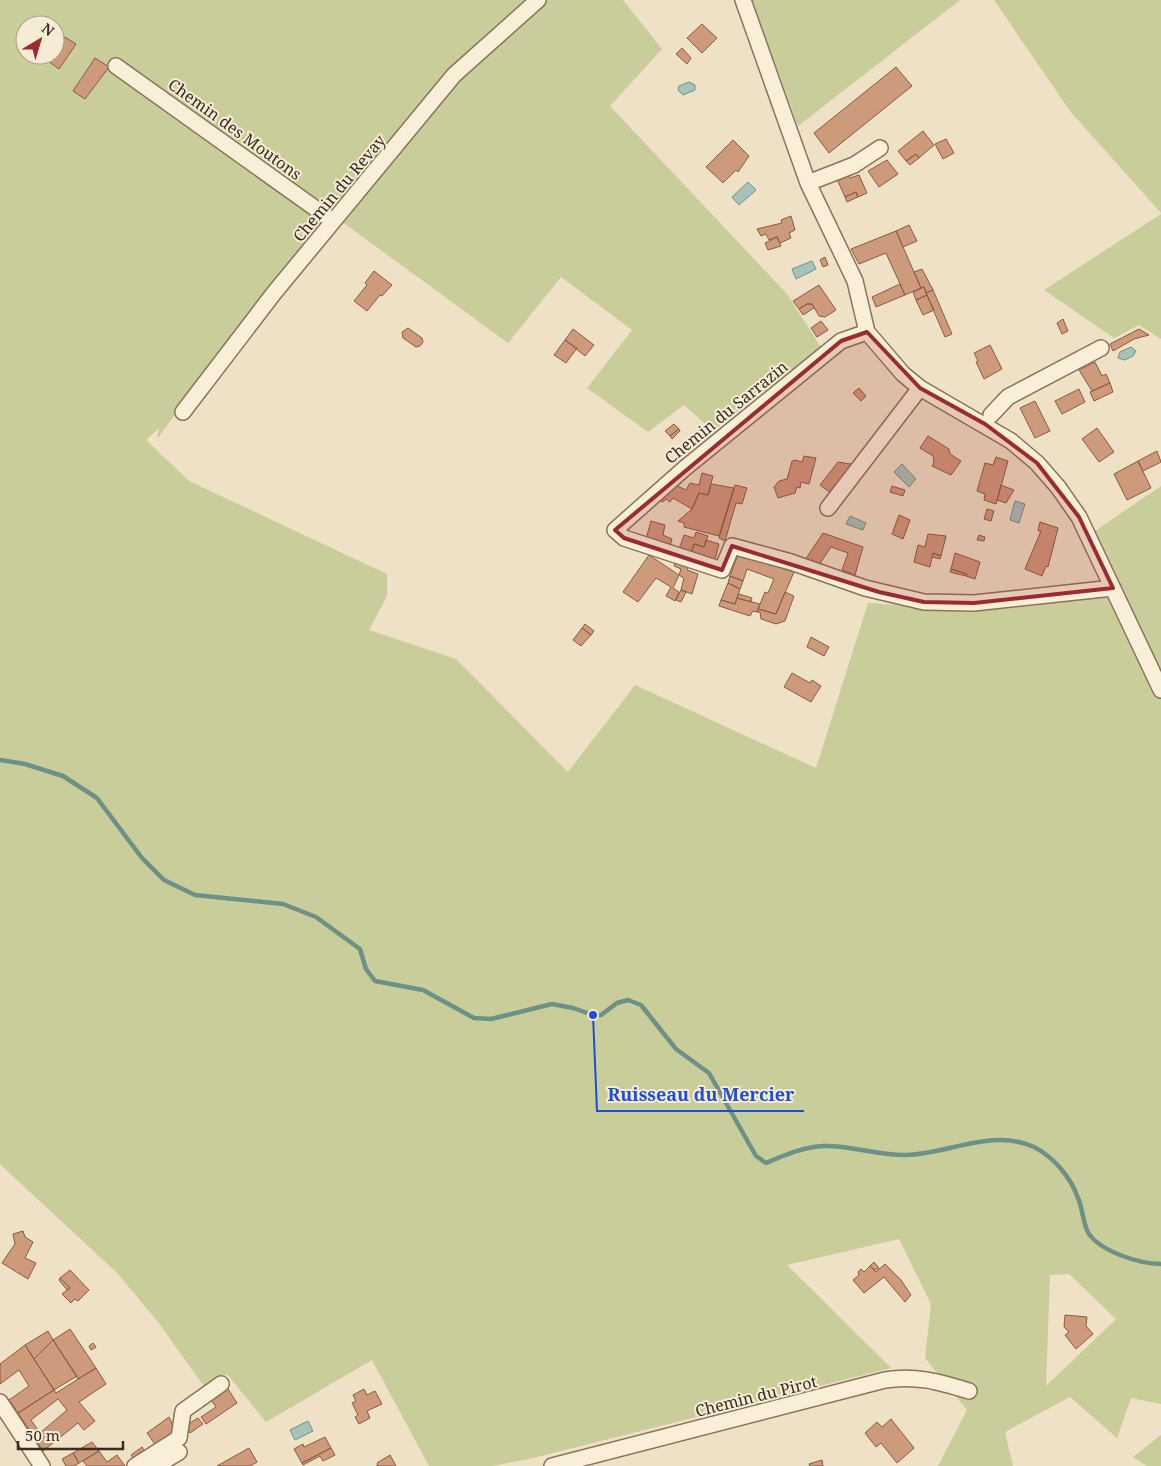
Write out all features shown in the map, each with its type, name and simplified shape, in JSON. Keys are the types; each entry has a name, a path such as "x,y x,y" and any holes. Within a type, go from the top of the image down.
{"street":[{"name":"Chemin du Revay","path":"183,412 274,293 454,75 538,0"},
{"path":"743,0 808,183 855,281 867,332 903,374 920,388 988,419 1037,463 1058,487 1079,517 1161,690"},
{"name":"Chemin des Moutons","path":"116,66 333,221"},
{"path":"808,183 854,165 880,148"},
{"name":"Chemin du Sarrazin","path":"867,332 841,341 685,468 615,530 624,538 722,570 732,546 791,562 865,588 924,602 974,603 1113,588"},
{"path":"988,419 1008,397 1101,348"},
{"path":"988,419 1059,379"},
{"path":"828,508 920,388"},
{"name":"Chemin du Pirot","path":"552,1466 885,1380 907,1376 932,1380 969,1391"},
{"path":"135,1466 179,1438 184,1411 221,1384"},
{"path":"0,1402 42,1466"},
{"path":"156,1466 179,1452"}],"highlighted area":[{"path":"867,332 920,388 985,424 1037,463 1079,517 1113,588 974,603 924,602 879,592 732,546 722,570 624,538 615,530 841,341"}],"green space":[{"path":"0,0 623,0 662,49 610,106 787,294 821,347 713,431 684,405 648,432 587,388 632,330 561,277 508,343 330,213 266,291 157,439 159,428 146,440 189,481 387,574 387,596 369,630 456,659 568,772 635,685 816,768 868,603 956,609 1126,596 1095,531 1161,486 1161,1404 1131,1398 1117,1438 1070,1397 1005,1432 1013,1466 938,1466 967,1410 925,1358 931,1304 899,1239 787,1265 891,1368 533,1458 493,1466 429,1466 372,1360 266,1422 227,1374 206,1389 158,1322 117,1273 0,1164","holes":["1069,1274 1116,1319 1046,1386 1050,1275"]},
{"path":"752,0 960,0 798,126"},
{"path":"994,0 1161,0 1161,213 1070,111"},
{"path":"1161,214 1161,339 1139,325 1114,338 1044,290"},
{"path":"1161,1435 1161,1466 1147,1466 1133,1457"}],"water":[{"path":"689,82 695,85 695,90 683,95 678,90 679,86"},
{"path":"748,182 756,190 739,205 732,197"},
{"path":"812,261 816,269 796,279 792,269"},
{"path":"1131,347 1136,351 1133,356 1125,360 1118,358 1120,352"},
{"path":"902,464 916,479 909,487 894,472"},
{"path":"1015,501 1025,504 1019,523 1010,520"},
{"path":"850,516 866,523 863,530 846,524"},
{"path":"308,1421 313,1431 295,1440 290,1430"}],"building":[{"path":"702,24 717,38 702,53 687,38"},
{"path":"65,37 76,44 65,60"},
{"path":"682,48 691,58 687,64 676,54"},
{"path":"95,58 109,67 85,99 73,91"},
{"path":"54,65 62,65 59,69"},
{"path":"896,67 912,86 829,153 814,133"},
{"path":"923,131 934,145 919,158 916,154 906,161 898,151"},
{"path":"946,139 954,153 943,159 935,144"},
{"path":"733,140 749,156 738,172 736,170 723,183 706,167"},
{"path":"916,154 919,158 910,165 906,161"},
{"path":"887,160 898,174 879,187 868,171"},
{"path":"848,174 850,178 859,175 867,193 858,197 856,192 845,197 837,179"},
{"path":"856,192 858,197 847,202 845,197"},
{"path":"791,216 795,230 789,233 791,238 780,243 777,237 769,240 766,234 761,236 757,229 782,223 781,220"},
{"path":"909,225 917,241 903,247 896,231"},
{"path":"896,231 921,288 905,295 886,253 859,264 851,249"},
{"path":"777,237 781,246 768,250 765,243"},
{"path":"825,257 828,265 823,267 820,260"},
{"path":"922,269 933,290 926,293 924,287 921,288 914,272"},
{"path":"374,271 392,285 382,296 380,295 367,311 354,301 367,285 365,283"},
{"path":"900,284 905,295 876,307 872,297"},
{"path":"819,285 836,310 825,317 819,316 812,304 807,304 799,309 793,301"},
{"path":"924,287 927,295 916,300 913,292"},
{"path":"933,290 952,334 945,337 926,293"},
{"path":"927,295 934,310 923,315 916,300"},
{"path":"807,304 812,304 814,308 803,315 799,309"},
{"path":"1063,319 1068,331 1062,334 1057,323"},
{"path":"821,321 828,330 817,337 811,328"},
{"path":"408,328 422,338 423,342 420,346 416,347 403,338 402,332"},
{"path":"573,329 594,345 585,356 565,340"},
{"path":"1139,329 1149,335 1134,339 1113,351 1110,344"},
{"path":"565,340 577,348 566,363 554,355"},
{"path":"990,345 1002,369 984,379 974,353"},
{"path":"1095,362 1102,376 1106,374 1110,383 1092,391 1079,370"},
{"path":"1110,383 1113,392 1094,401 1090,392"},
{"path":"859,388 866,396 861,401 853,393"},
{"path":"1079,389 1085,402 1062,414 1055,401"},
{"path":"1035,401 1050,431 1035,438 1020,408"},
{"path":"674,424 679,429 670,436 665,431"},
{"path":"1097,428 1114,452 1099,462 1082,439"},
{"path":"679,429 680,431 672,439 670,436"},
{"path":"928,436 949,449 950,454 961,461 951,475 932,466 934,462 933,456 920,448"},
{"path":"1157,451 1161,462 1143,471 1138,461"},
{"path":"804,456 816,458 809,484 801,482 800,488 797,487 795,493 778,498 774,487 779,481 787,479 792,461 802,462"},
{"path":"996,457 1008,461 996,504 984,500 985,494 977,491 985,463 993,465"},
{"path":"1138,461 1151,488 1127,500 1114,474"},
{"path":"838,462 857,465 832,494 820,485"},
{"path":"702,473 713,476 708,495 699,493 692,509 673,498 670,502 666,499 663,502 656,498 673,484 686,490 690,483 699,485"},
{"path":"711,484 734,488 719,536 684,527 684,523 678,521 692,509 699,493 708,495"},
{"path":"735,485 747,488 742,504 736,503 725,541 719,538"},
{"path":"1001,485 1014,490 1006,503 997,500"},
{"path":"892,486 905,490 903,496 890,492"},
{"path":"987,509 994,511 991,521 984,519"},
{"path":"899,515 910,520 903,539 892,534"},
{"path":"651,521 665,525 663,535 672,539 670,546 646,539"},
{"path":"1040,522 1058,528 1048,567 1046,566 1042,576 1025,569 1041,531 1038,531"},
{"path":"696,532 708,536 704,547 694,544 691,553 679,549 684,535 694,538"},
{"path":"823,533 863,547 855,575 842,570 848,553 831,547 819,565 805,560"},
{"path":"928,534 946,536 941,556 933,553 930,567 914,562 918,545 925,547"},
{"path":"979,535 985,537 984,541 977,540"},
{"path":"706,540 719,544 715,560 691,553 694,544 704,547"},
{"path":"739,552 784,563 783,569 794,572 776,614 758,609 765,592 768,593 774,579 747,569 743,581 730,576"},
{"path":"933,553 941,556 940,559 932,557"},
{"path":"955,553 980,562 975,579 966,576 967,574 951,569"},
{"path":"649,555 679,575 673,588 679,592 675,601 666,596 671,587 656,578 638,602 623,592"},
{"path":"676,558 690,563 687,570 698,574 692,594 681,590 684,578 679,575 681,569 674,566"},
{"path":"951,569 967,574 966,576 950,572"},
{"path":"730,576 743,581 740,589 728,583"},
{"path":"728,583 740,589 735,604 721,600"},
{"path":"681,590 686,592 681,602 676,600"},
{"path":"785,592 794,596 785,621 776,624 761,619 760,612 757,612 759,609 776,614"},
{"path":"739,594 752,598 751,602 737,598"},
{"path":"737,598 760,604 757,612 753,611 750,616 719,606 721,600 735,604"},
{"path":"585,624 594,631 591,635 582,628"},
{"path":"582,628 591,635 581,646 573,640"},
{"path":"811,637 829,647 824,656 807,647"},
{"path":"792,673 810,683 812,680 821,686 811,702 784,687"},
{"path":"23,1231 25,1237 33,1242 25,1258 36,1263 28,1279 2,1263 15,1244 13,1234"},
{"path":"874,1262 879,1268 875,1270 870,1266"},
{"path":"885,1264 901,1280 911,1295 905,1302 884,1277 864,1293 853,1280 859,1275 858,1272 861,1269 864,1272 870,1266 876,1272"},
{"path":"70,1270 89,1290 78,1301 75,1299 71,1303 62,1294 70,1288 60,1278"},
{"path":"60,1278 70,1288 67,1290 59,1280"},
{"path":"1065,1315 1087,1317 1086,1326 1093,1334 1076,1349 1065,1335 1069,1332 1064,1327"},
{"path":"70,1329 96,1368 78,1379 53,1340"},
{"path":"48,1331 53,1340 34,1359 25,1345"},
{"path":"53,1340 77,1376 54,1390 34,1359"},
{"path":"93,1343 96,1347 91,1350 89,1346"},
{"path":"25,1345 54,1390 18,1413 9,1400 29,1386 19,1370 0,1384 0,1364"},
{"path":"96,1368 106,1384 79,1402 95,1421 84,1430 78,1423 43,1451 18,1413 54,1390 56,1393","holes":["58,1399 67,1410 40,1433 31,1420"]},
{"path":"226,1386 237,1403 206,1424 201,1417 216,1407 209,1397"},
{"path":"364,1389 367,1395 375,1391 382,1404 367,1411 370,1418 359,1424 355,1417 358,1415 352,1403 356,1401 353,1395"},
{"path":"169,1417 175,1430 174,1436 157,1447 147,1433"},
{"path":"198,1418 203,1424 190,1433 185,1426"},
{"path":"891,1419 914,1448 897,1463 881,1443 876,1447 865,1433 877,1422 882,1427"},
{"path":"325,1437 331,1448 302,1463 294,1449 303,1444 304,1447"},
{"path":"92,1442 99,1451 79,1463 73,1453"},
{"path":"142,1447 146,1453 136,1461 131,1455"},
{"path":"249,1448 257,1462 250,1466 217,1466"},
{"path":"331,1448 335,1455 323,1461 320,1456 303,1465 302,1463"},
{"path":"99,1451 107,1462 117,1455 125,1466 87,1466 83,1461"},
{"path":"73,1453 79,1463 74,1466 66,1466 62,1459"},
{"path":"390,1455 396,1466 376,1466 378,1465 377,1463"},
{"path":"822,1460 823,1466 810,1466 809,1464"}],"waterway":[{"path":"0,760 25,764 63,776 97,798 142,858 164,880 195,895 283,904 316,917 360,949 366,969 375,981 423,990 474,1018 491,1019 552,1004 573,1008 593,1015 601,1015 617,1003 628,1000 641,1005 676,1049 709,1073 756,1156 766,1163 787,1154 824,1146 907,1155 922,1154 987,1141 1019,1142 1041,1151 1061,1169 1075,1190 1087,1230 1095,1240 1122,1256 1143,1262 1161,1264"}],"place":[{"name":"Ruisseau du Mercier","path":"593,1015"}]}
